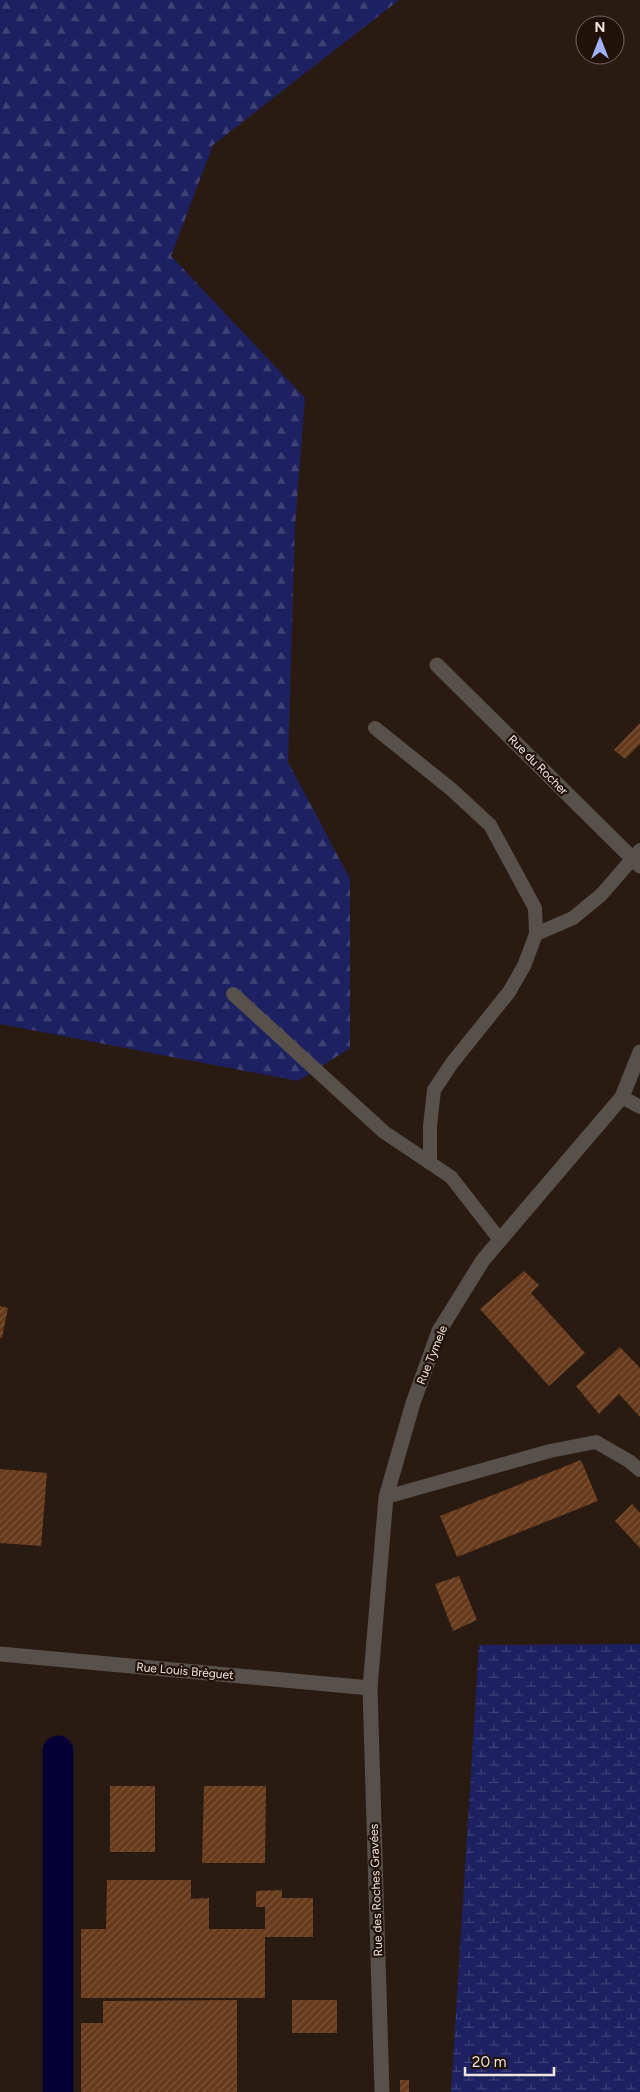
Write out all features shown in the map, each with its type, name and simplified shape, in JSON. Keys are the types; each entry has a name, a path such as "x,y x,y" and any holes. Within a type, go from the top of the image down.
{"street":[{"name":"Rue du Rocher","path":"437,665 638,858"},
{"name":"Rue Tymele","path":"370,1688 386,1498 413,1403 439,1331 483,1260 622,1097 640,1052"},
{"name":"Rue Louis Brèguet","path":"0,1654 370,1688"},
{"name":"Rue des Roches Gravées","path":"370,1688 382,2092"}],"lane":[{"path":"374,728 451,789 490,824 535,908 536,934 524,966 509,992 452,1062 434,1090 430,1126 430,1163"},
{"path":"536,934 572,918 601,895 638,858"},
{"path":"234,994 384,1132 451,1177 500,1240"},
{"path":"622,1097 640,1107"},
{"path":"386,1498 550,1451 596,1442 629,1461 640,1470"}],"green space":[{"path":"0,0 399,0 213,145 171,256 305,398 295,525 288,762 350,879 350,1048 298,1081 0,1024"},
{"path":"640,1644 640,2092 451,2092 479,1645"}],"building":[{"path":"640,723 640,744 625,759 614,750"},
{"path":"524,1271 539,1285 531,1293 585,1353 549,1386 480,1309"},
{"path":"0,1306 8,1308 2,1338 0,1338"},
{"path":"620,1347 640,1368 640,1417 619,1394 599,1414 576,1386"},
{"path":"581,1460 598,1501 457,1557 440,1516"},
{"path":"0,1469 47,1473 41,1546 0,1543"},
{"path":"632,1504 640,1513 640,1548 615,1521"},
{"path":"459,1576 477,1620 453,1631 435,1584"},
{"path":"110,1786 155,1786 155,1852 110,1852"},
{"path":"204,1786 266,1786 265,1863 202,1863"},
{"path":"107,1880 191,1880 191,1899 209,1898 209,1929 265,1929 265,1907 256,1907 256,1891 282,1890 282,1898 313,1898 313,1937 265,1937 265,1998 81,1998 81,1929 106,1929"},
{"path":"237,2000 237,2092 81,2092 81,2023 103,2023 103,2001"},
{"path":"292,2000 337,2000 337,2033 292,2033"},
{"path":"400,2080 409,2080 409,2092 400,2092"}],"waterway":[{"path":"58,1751 58,2092"}]}
